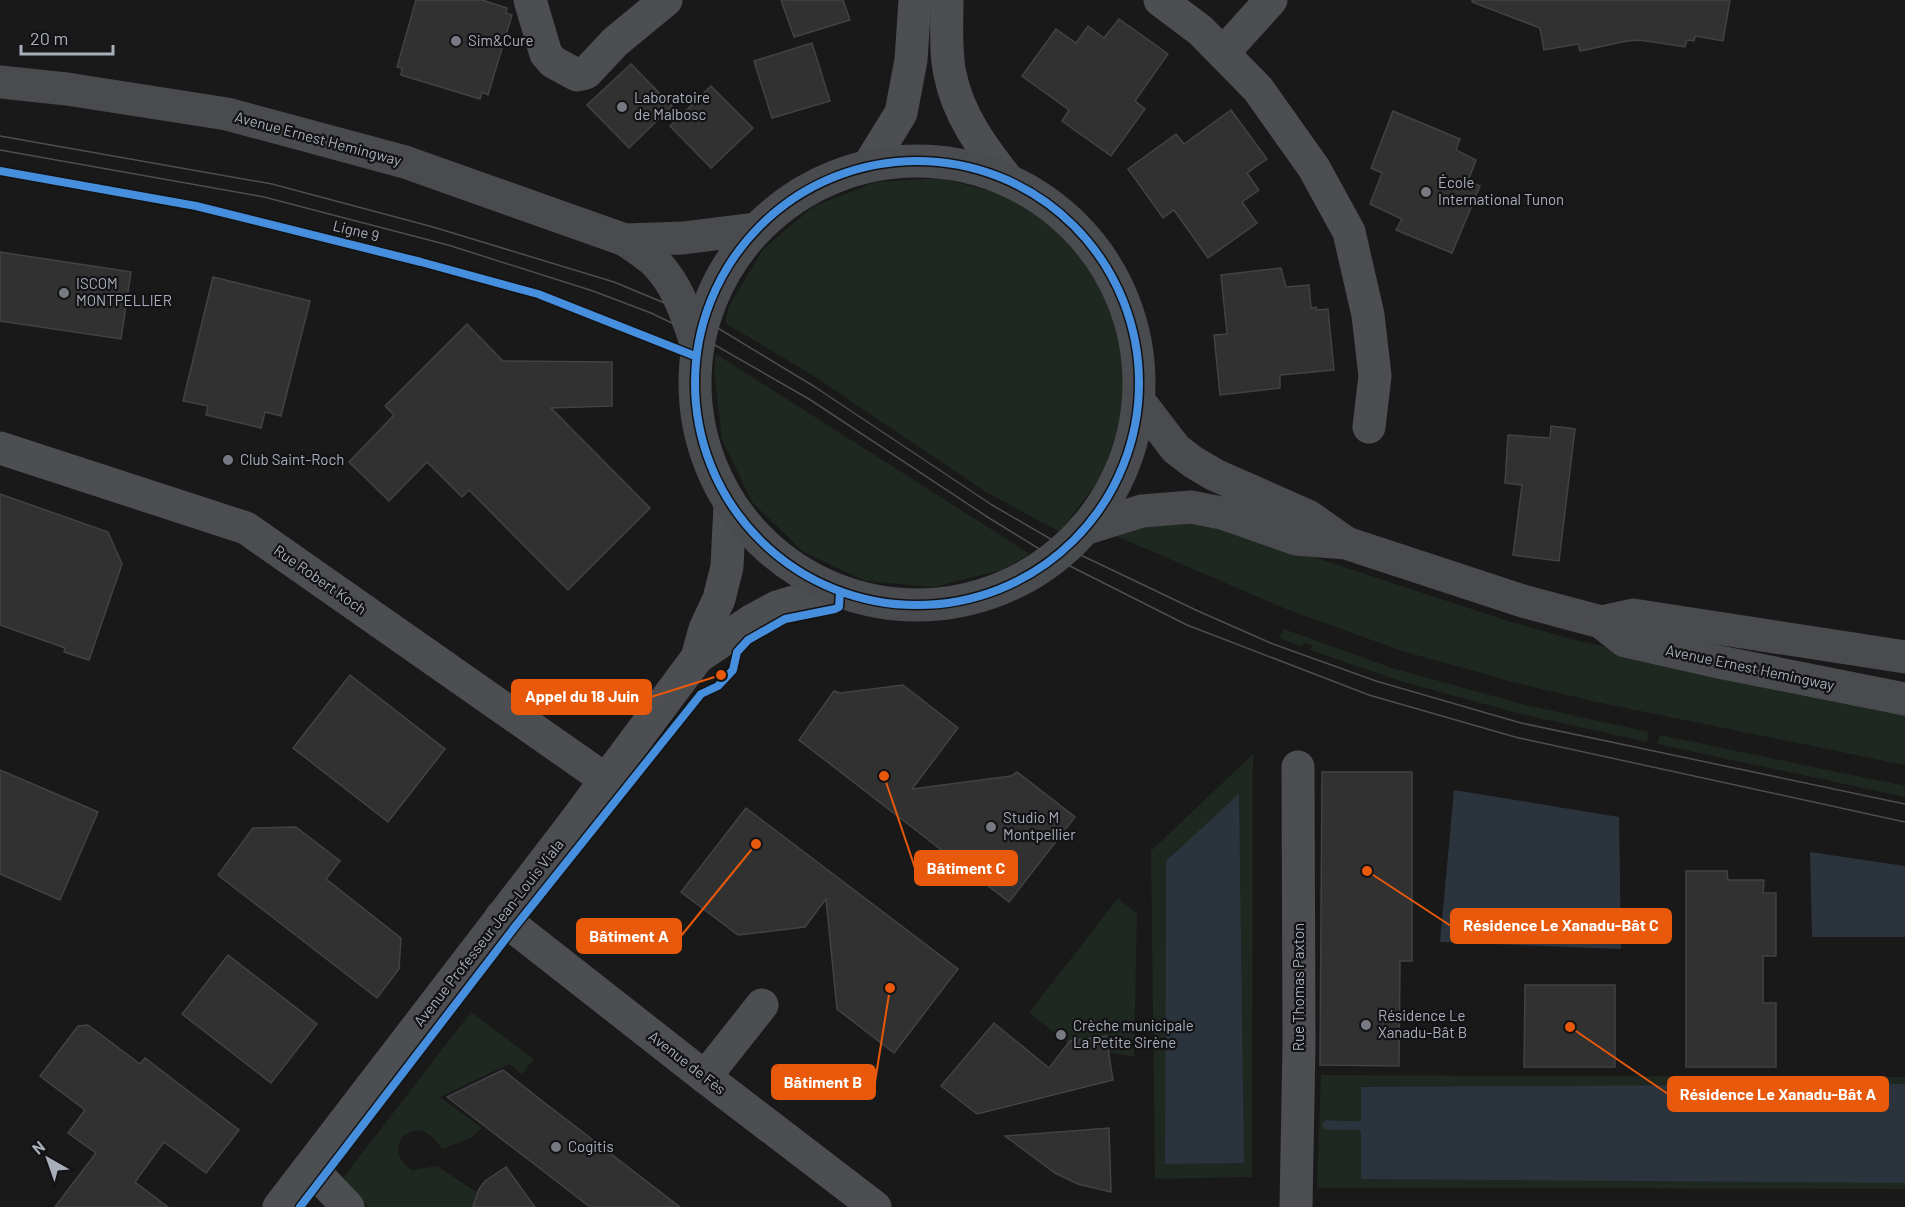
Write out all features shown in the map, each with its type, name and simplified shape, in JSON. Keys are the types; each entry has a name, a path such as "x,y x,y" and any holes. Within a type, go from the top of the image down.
{"main road":[{"name":"Avenue Ernest Hemingway","path":"0,82 67,89 227,114 405,162 625,240 654,260 677,290 697,346"},
{"path":"916,160 962,165 1007,179 1041,198 1072,223 1098,252 1113,278 1132,323 1139,362 1139,401 1130,448 1112,490 1084,529 1054,558 1022,579 979,596 952,603 914,605 876,602 840,592 797,571 760,542 730,505 714,478 696,418 694,387 697,346 703,318 716,286 733,256 755,229 789,201 827,179 869,165 916,160"},
{"name":"Avenue Ernest Hemingway","path":"625,240 683,238 755,229"},
{"name":"Avenue Ernest Hemingway","path":"1139,401 1176,448 1193,462 1215,475 1308,516 1346,543"},
{"name":"Avenue Ernest Hemingway","path":"1084,529 1142,511 1191,507 1222,513 1296,539 1346,543 1526,602 1600,622 1625,641 1905,699"},
{"name":"Avenue Ernest Hemingway","path":"1600,622 1633,615 1905,657"}],"street":[{"path":"530,0 546,54 553,62 577,75 586,73 615,42 666,0"},
{"path":"869,165 901,113 911,60 915,0"},
{"path":"947,0 950,73 963,113 980,143 1007,179"},
{"path":"1160,0 1200,30 1264,98 1314,168 1349,232 1368,315 1374,366 1375,376 1369,427"},
{"path":"1223,53 1271,0"},
{"name":"Rue Robert Koch","path":"0,448 246,528 606,780"},
{"name":"Avenue Professeur Jean-Louis Viala","path":"697,658 705,628 719,598 727,567 730,505"},
{"name":"Avenue Professeur Jean-Louis Viala","path":"279,1207 697,658 751,621 777,607 840,592"},
{"name":"Rue Thomas Paxton","path":"1296,1207 1299,1044 1298,767"},
{"name":"Avenue de Fès","path":"501,916 875,1207"},
{"path":"705,1077 762,1005"},
{"path":"310,1167 348,1207"}],"shaded area":[{"path":"941,178 1005,195 1060,232 1101,284 1122,347 1123,413 1102,476 1060,532 986,492 812,375 725,323 729,306 763,249 814,206 876,182"},
{"path":"716,354 1030,554 1002,570 934,587 865,581 802,551 752,502 722,440 714,371"},
{"path":"1173,519 1192,519 1505,620 1579,641 1905,710 1905,765 1596,702 1402,651 1286,609 1116,536"},
{"path":"1284,629 1392,668 1522,704 1649,732 1647,742 1521,714 1403,682 1310,650 1312,645 1304,643 1302,647 1279,638"},
{"path":"1660,735 1905,786 1905,797 1657,744"},
{"path":"1253,754 1252,1177 1155,1179 1151,851"},
{"path":"1454,790 1619,817 1621,949 1440,942"},
{"path":"1239,794 1244,1163 1165,1164 1166,861"},
{"path":"1810,852 1905,866 1905,937 1812,937"},
{"path":"1118,898 1137,914 1134,1057 1108,1052 1106,1036 1071,1041 1069,1044 1029,1013"},
{"path":"471,1012 534,1059 522,1074 509,1064 440,1097 482,1128 471,1138 442,1149 430,1135 417,1131 404,1136 398,1148 404,1163 412,1170 437,1166 478,1193 474,1202 480,1207 368,1207 343,1178"},
{"path":"1321,1075 1905,1077 1905,1189 1317,1188"},
{"path":"1905,1084 1905,1183 1361,1179 1361,1087"}],"building":[{"path":"416,0 482,0 507,8 506,13 512,15 488,95 482,92 480,99 401,75 402,68 397,67"},
{"path":"781,0 843,0 850,20 794,37"},
{"path":"1472,0 1730,0 1723,41 1695,36 1694,41 1687,40 1685,47 1640,40 1580,51 1578,44 1544,50 1540,28 1472,2"},
{"path":"1119,19 1168,54 1135,101 1145,109 1111,156 1062,121 1069,110 1022,76 1056,29 1076,43 1088,26 1104,38"},
{"path":"812,43 830,101 772,118 754,61"},
{"name":"Laboratoire de Malbosc","path":"631,64 672,106 629,148 587,105"},
{"path":"711,86 753,128 711,168 670,126"},
{"path":"1231,110 1267,159 1247,173 1259,190 1242,202 1257,223 1208,258 1174,210 1163,218 1128,169 1176,134 1184,144"},
{"path":"1393,111 1460,139 1456,150 1476,160 1468,181 1480,186 1452,253 1396,230 1402,219 1370,204 1382,173 1371,168"},
{"name":"ISCOM MONTPELLIER","path":"0,252 131,272 121,339 0,321"},
{"path":"1281,268 1286,287 1309,285 1311,308 1328,309 1334,370 1280,375 1280,388 1220,395 1214,335 1227,334 1221,275"},
{"path":"213,277 310,301 281,416 265,412 261,428 206,415 208,406 183,401"},
{"path":"467,324 503,361 612,362 612,406 551,408 650,508 568,590 469,490 462,497 427,462 389,501 349,462 394,415 385,406"},
{"path":"1551,426 1575,429 1559,561 1513,555 1522,485 1505,483 1508,435 1550,438"},
{"path":"0,494 108,532 122,564 89,660 64,652 65,648 0,625"},
{"path":"350,675 445,749 388,822 293,748"},
{"path":"903,685 958,728 912,789 1011,776 1017,772 1075,817 1009,902 799,740 834,691 840,693"},
{"path":"0,770 98,812 60,900 0,874"},
{"path":"1322,772 1412,772 1412,961 1400,961 1399,1066 1320,1065"},
{"path":"746,808 958,969 894,1053 837,1009 826,899 805,927 738,935 681,892"},
{"path":"296,827 340,861 326,879 401,938 399,969 377,998 218,875 253,828"},
{"path":"1686,871 1727,871 1728,880 1764,880 1763,893 1776,893 1776,956 1763,956 1763,1003 1776,1003 1776,1067 1686,1067"},
{"path":"228,955 317,1024 271,1083 182,1014"},
{"path":"1525,985 1615,985 1615,1067 1524,1067"},
{"path":"994,1023 1049,1068 1070,1041 1106,1036 1113,1080 977,1114 941,1086"},
{"path":"88,1025 140,1064 145,1058 239,1130 206,1173 164,1142 135,1182 168,1207 55,1207 96,1153 68,1133 85,1110 40,1076 78,1026"},
{"name":"Cogitis","path":"503,1070 680,1207 590,1207 447,1097"},
{"path":"1109,1128 1111,1192 1078,1184 1055,1173 1005,1136"},
{"path":"506,1167 535,1207 473,1207 479,1189 485,1181"}],"waterway":[{"path":"1327,1125 1373,1126"}],"tram line":[{"path":"0,136 272,184 433,227 614,282 703,319 815,387 992,505 1066,548 1273,644 1376,681 1521,723 1905,804"},
{"path":"0,150 264,197 448,245 593,291 651,313 699,336 809,399 989,518 1054,558 1187,625 1369,695 1515,737 1905,822"}],"cycle path":[{"path":"917,161 960,165 1002,178 1041,198 1074,226 1102,259 1122,298 1135,340 1139,383 1135,426 1122,468 1102,507 1074,540 1041,568 1002,588 960,601 917,605 874,601 832,588 793,568 760,540 732,507 712,468 699,426 695,383 699,340 712,298 732,259 760,226 793,198 832,178 874,165 917,161"},
{"name":"Ligne 9","path":"0,171 196,206 421,262 538,294 695,356"},
{"path":"300,1207 514,928 701,694 718,686 733,670 737,652 748,640 785,619 839,607 840,592"}],"place":[{"name":"Sim&Cure","path":"456,41"},
{"name":"Laboratoire de Malbosc","path":"622,107"},
{"name":"École International Tunon","path":"1426,192"},
{"name":"ISCOM MONTPELLIER","path":"64,293"},
{"name":"Club Saint-Roch","path":"228,460"},
{"name":"Appel du 18 Juin","path":"721,675"},
{"name":"Bâtiment C","path":"884,776"},
{"name":"Studio M Montpellier","path":"991,827"},
{"name":"Bâtiment A","path":"756,844"},
{"name":"Résidence Le Xanadu-Bât C","path":"1367,871"},
{"name":"Bâtiment B","path":"890,988"},
{"name":"Résidence Le Xanadu-Bât B","path":"1366,1025"},
{"name":"Résidence Le Xanadu-Bât A","path":"1570,1027"},
{"name":"Crèche municipale La Petite Sirène","path":"1061,1035"},
{"name":"Cogitis","path":"556,1147"}]}
